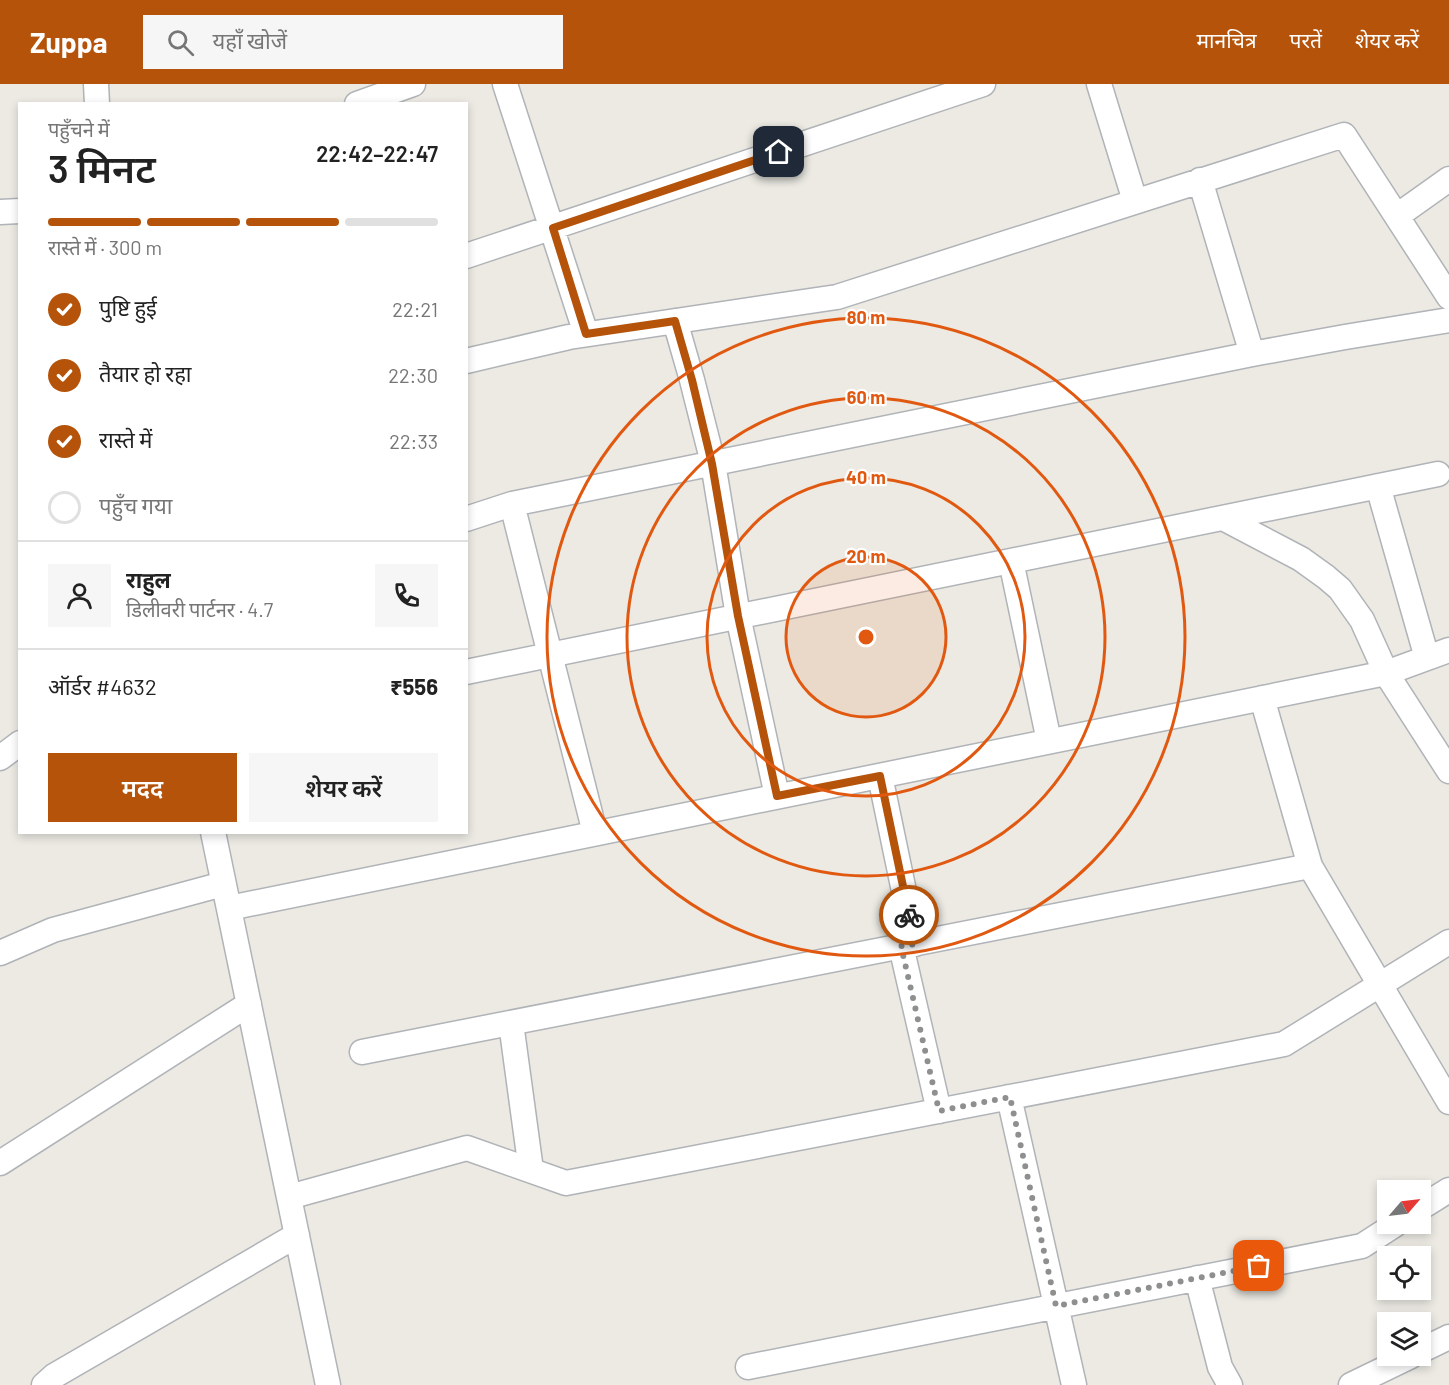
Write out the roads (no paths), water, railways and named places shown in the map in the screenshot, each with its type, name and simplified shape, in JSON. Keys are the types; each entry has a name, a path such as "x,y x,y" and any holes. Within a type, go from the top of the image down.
{"street":[{"path":"96,84 97,102"},
{"path":"363,102 413,84"},
{"path":"506,84 586,334"},
{"path":"468,255 983,84"},
{"path":"1099,84 1135,201"},
{"path":"468,361 586,334 837,297 1344,135 1449,297"},
{"path":"1397,216 1449,179"},
{"path":"1200,180 1252,354"},
{"path":"0,212 18,211"},
{"path":"468,518 512,504 1252,354 1449,320"},
{"path":"675,321 712,464 738,616 777,796"},
{"path":"468,672 1438,474"},
{"path":"229,908 1386,673 1438,654 1378,486"},
{"path":"512,504 595,833"},
{"path":"1223,518 1301,559 1340,589 1362,620 1386,673 1449,771"},
{"path":"1011,561 1048,741"},
{"path":"1262,698 1310,866 1449,1102"},
{"path":"0,758 18,744"},
{"path":"880,776 939,1111"},
{"path":"213,834 328,1385"},
{"path":"362,1052 1310,866"},
{"path":"0,953 53,930 223,884"},
{"path":"289,1197 467,1148 566,1183 1284,1044 1449,942"},
{"path":"0,1163 249,1004"},
{"path":"511,1023 531,1170"},
{"path":"1010,1097 1074,1385"},
{"path":"1431,1201 1449,1190"},
{"path":"44,1385 54,1376 297,1234"},
{"path":"748,1367 1362,1246 1381,1234"},
{"path":"1197,1278 1220,1368 1230,1385"},
{"path":"1431,1346 1449,1337"},
{"path":"1351,1385 1390,1366"}]}
